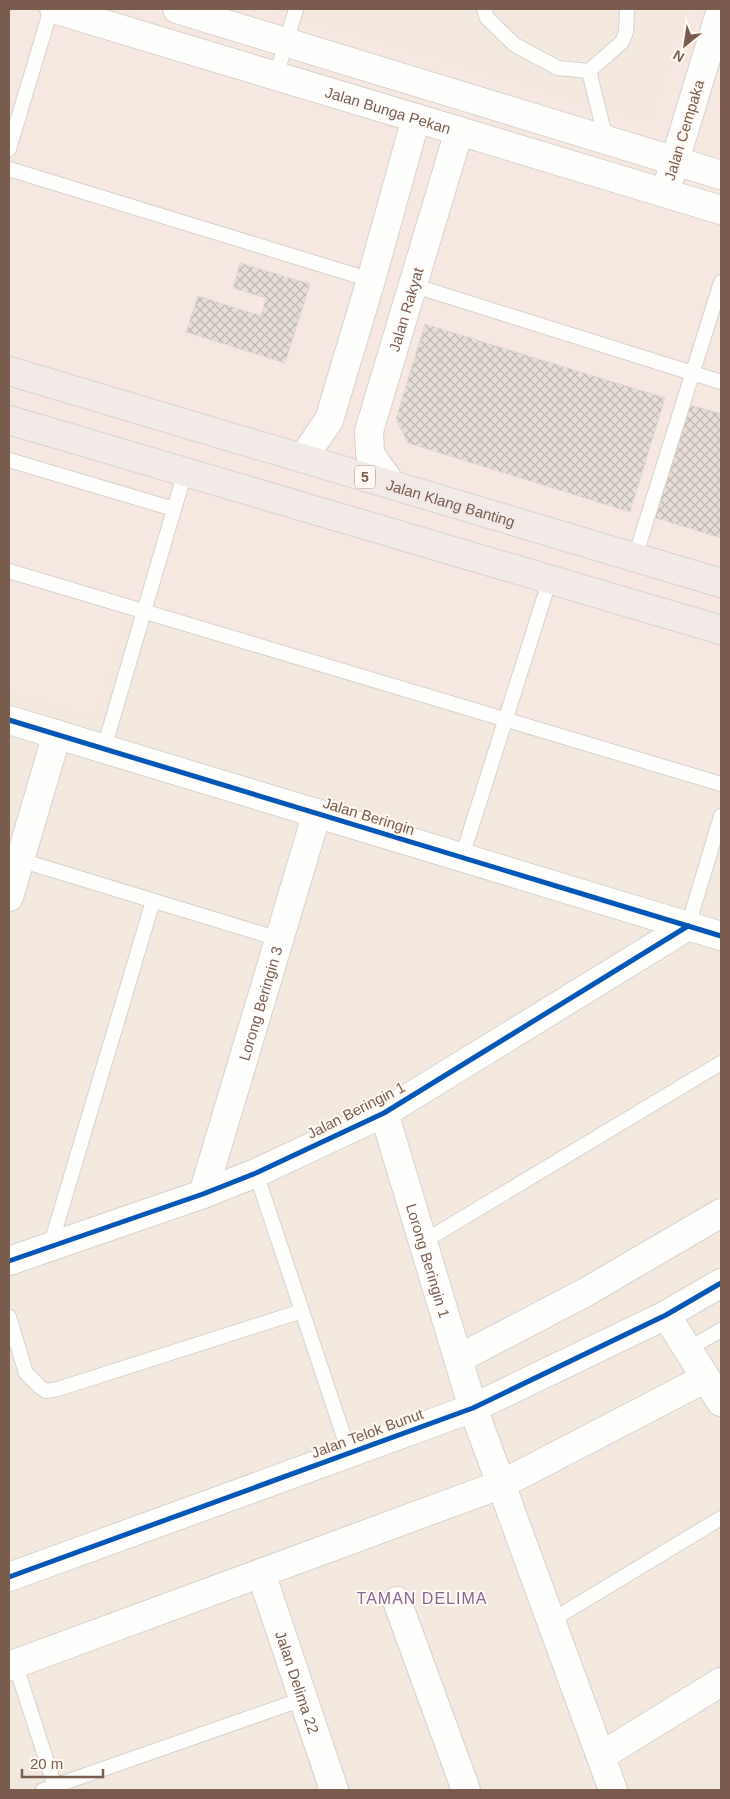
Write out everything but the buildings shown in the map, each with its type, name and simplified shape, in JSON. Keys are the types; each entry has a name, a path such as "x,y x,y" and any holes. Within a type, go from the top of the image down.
{"highway":[{"name":"Jalan Klang Banting","path":"9,371 721,583"},
{"path":"9,420 721,630"}],"street":[{"name":"Jalan Bunga Pekan","path":"54,9 721,210"},
{"path":"177,9 721,175"},
{"name":"Jalan Cempaka","path":"665,193 721,9"},
{"path":"303,458 329,420 371,280 416,118"},
{"name":"Jalan Rakyat","path":"392,485 370,454 369,431 459,131"},
{"name":"Jalan Beringin","path":"9,720 721,936"},
{"path":"9,897 57,734"},
{"name":"Lorong Beringin 3","path":"203,1194 318,813"},
{"name":"Jalan Beringin 1","path":"9,1261 203,1194 256,1173 384,1113 688,926"},
{"name":"Lorong Beringin 1","path":"384,1113 473,1408 613,1790"},
{"path":"458,1360 586,1292 721,1213"},
{"name":"Jalan Telok Bunut","path":"9,1577 473,1408 666,1315 721,1283"},
{"path":"666,1315 721,1402"},
{"path":"12,1664 502,1484 706,1378"},
{"name":"Jalan Delima 22","path":"261,1573 334,1790"},
{"path":"397,1601 466,1790"},
{"path":"601,1756 721,1682"}],"lane":[{"path":"9,148 51,9"},
{"path":"276,76 296,9"},
{"path":"484,9 487,18 515,45 558,68 589,71 622,42 626,32 627,9"},
{"path":"589,71 606,140"},
{"path":"9,169 371,280"},
{"path":"635,557 721,282"},
{"path":"412,285 721,382"},
{"path":"9,460 174,509"},
{"path":"104,748 184,472"},
{"path":"9,571 721,784"},
{"path":"462,857 550,579"},
{"path":"688,926 721,816"},
{"path":"20,860 279,939"},
{"path":"50,1247 153,901"},
{"path":"422,1242 721,1064"},
{"path":"256,1173 349,1452"},
{"path":"9,1317 26,1373 46,1391 58,1389 302,1311"},
{"path":"688,1349 721,1330"},
{"path":"552,1620 721,1518"},
{"path":"12,1664 51,1789 303,1699"}],"shaded area":[{"path":"9,9 721,9 721,1790 9,1790"},
{"path":"9,9 270,9 650,122 685,9 721,9 721,787 127,607 96,716 9,691"}],"cycle path":[{"path":"9,720 721,936"},
{"path":"9,1261 203,1194 256,1173 384,1113 688,926"},
{"path":"9,1577 473,1408 666,1315 721,1283"}],"district":[{"name":"TAMAN DELIMA","path":"422,1598"}]}
